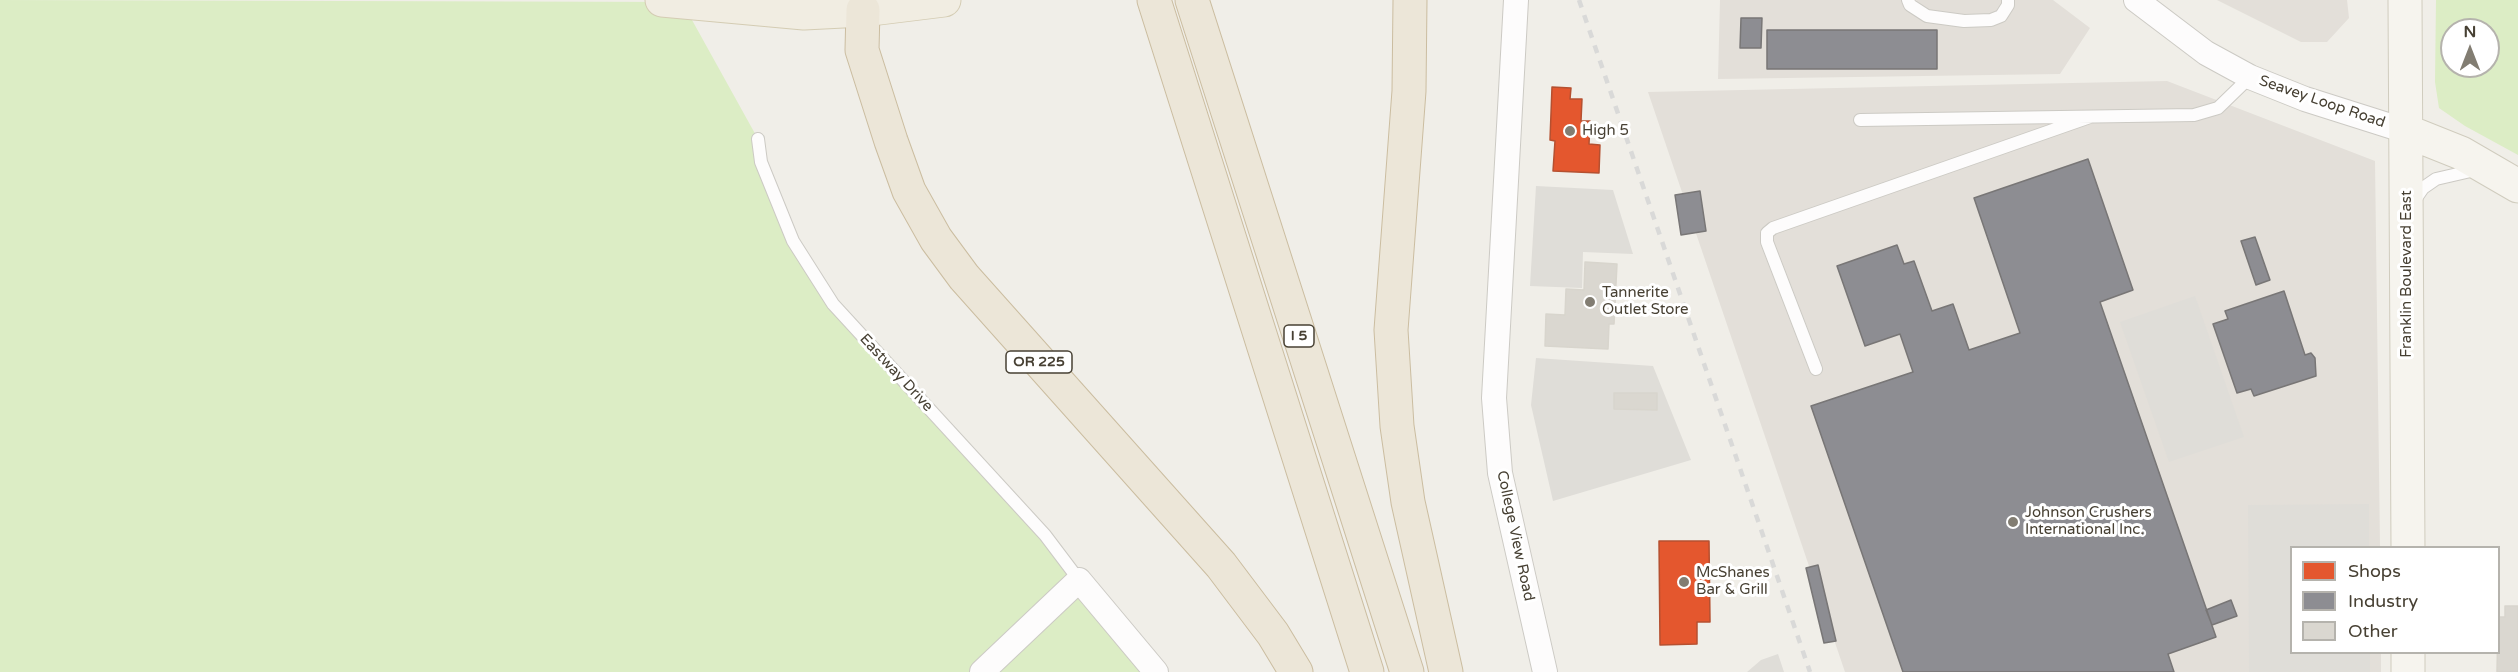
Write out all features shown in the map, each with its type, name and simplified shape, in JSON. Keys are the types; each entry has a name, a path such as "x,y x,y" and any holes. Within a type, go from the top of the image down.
{"highway":[{"name":"I 5","path":"1154,0 1367,672"},
{"name":"I 5","path":"1192,0 1407,672"},
{"path":"1410,0 1408,91 1391,330 1397,426 1408,502 1446,672"},
{"name":"OR 225","path":"863,5 862,50 909,191 936,239 964,277 1221,565 1274,634 1296,672"}],"main road":[{"path":"662,0 804,14 863,5 944,0"},
{"name":"Franklin Boulevard East","path":"2405,0 2408,546"},
{"name":"Seavey Loop Road","path":"2406,130 2461,153 2518,186"},
{"path":"2408,654 2408,672"}],"street":[{"name":"College View Road","path":"1516,0 1494,398 1500,473 1545,672"},
{"name":"Seavey Loop Road","path":"2136,0 2206,52 2250,78 2305,99 2406,130"},
{"path":"982,672 1078,580"},
{"name":"Eastway Drive","path":"1078,580 1156,672"}],"lane":[{"path":"1908,0 1910,5 1927,16 1964,21 1991,20 2001,16 2008,5 2008,0"},
{"path":"1860,120 2194,115 2218,108 2250,78"},
{"path":"1816,369 1767,242 1767,233 1773,228 2090,117"},
{"name":"Eastway Drive","path":"758,140 761,162 793,242 833,304 1045,536 1078,580"},
{"path":"2406,216 2423,188 2436,179 2489,168"}],"shaded area":[{"path":"1720,0 2053,0 2090,28 2060,74 1718,79"},
{"path":"2217,0 2347,0 2349,18 2327,42 2301,42"},
{"path":"2167,81 2375,161 2380,546 2290,546 2290,654 2381,654 2381,672 1845,672 1648,92"},
{"path":"1536,186 1613,190 1633,254 1583,252 1582,288 1530,286"},
{"path":"2195,296 2244,437 2169,462 2120,322"},
{"path":"1536,358 1653,366 1691,460 1553,501 1531,405"},
{"path":"2369,504 2369,546 2290,546 2290,654 2370,654 2370,672 2249,672 2248,505"},
{"path":"1778,654 1784,672 1747,672 1761,660"}],"green space":[{"path":"0,0 682,2 758,139 793,241 833,304 1045,535 1150,672 0,672"},
{"path":"2436,0 2518,0 2518,155 2465,126 2439,108 2435,82"}],"building: Shops":[{"name":"High 5","path":"1552,87 1571,88 1570,99 1582,99 1581,121 1590,121 1589,144 1600,145 1599,173 1553,171 1555,141 1550,140"},
{"name":"McShanes Bar & Grill","path":"1659,541 1709,541 1710,622 1697,622 1697,644 1660,645"}],"building: Industry":[{"path":"1741,18 1762,18 1761,48 1740,48"},
{"path":"1767,30 1937,30 1937,69 1767,69"},
{"name":"Johnson Crushers International Inc.","path":"2088,159 2133,290 2100,302 2216,637 2168,654 2174,672 1903,672 1811,406 1913,372 1900,334 1865,346 1837,266 1897,245 1904,264 1914,261 1932,311 1953,304 1969,350 2020,333 1974,198"},
{"path":"1700,191 1706,231 1681,235 1675,195"},
{"path":"2255,237 2270,280 2256,285 2241,241"},
{"path":"2284,291 2305,355 2311,353 2315,358 2316,376 2254,396 2251,389 2237,393 2213,324 2228,319 2225,311"},
{"path":"1818,565 1836,641 1824,643 1806,568"},
{"path":"2231,600 2237,616 2212,625 2206,610"}],"building: Other":[{"name":"Tannerite Outlet Store","path":"1585,262 1617,264 1614,324 1609,324 1608,349 1545,346 1546,314 1565,315 1566,289 1584,290"},
{"path":"1614,393 1657,393 1657,410 1614,409"},
{"path":"2505,606 2518,606 2518,672 2497,672 2497,654 2500,654 2500,617 2505,617"}],"railway":[{"path":"1579,0 1810,672"}],"place":[{"name":"High 5","path":"1570,131"},
{"name":"Tannerite Outlet Store","path":"1590,302"},
{"name":"Johnson Crushers International Inc.","path":"2013,522"},
{"name":"McShanes Bar & Grill","path":"1684,582"}]}
